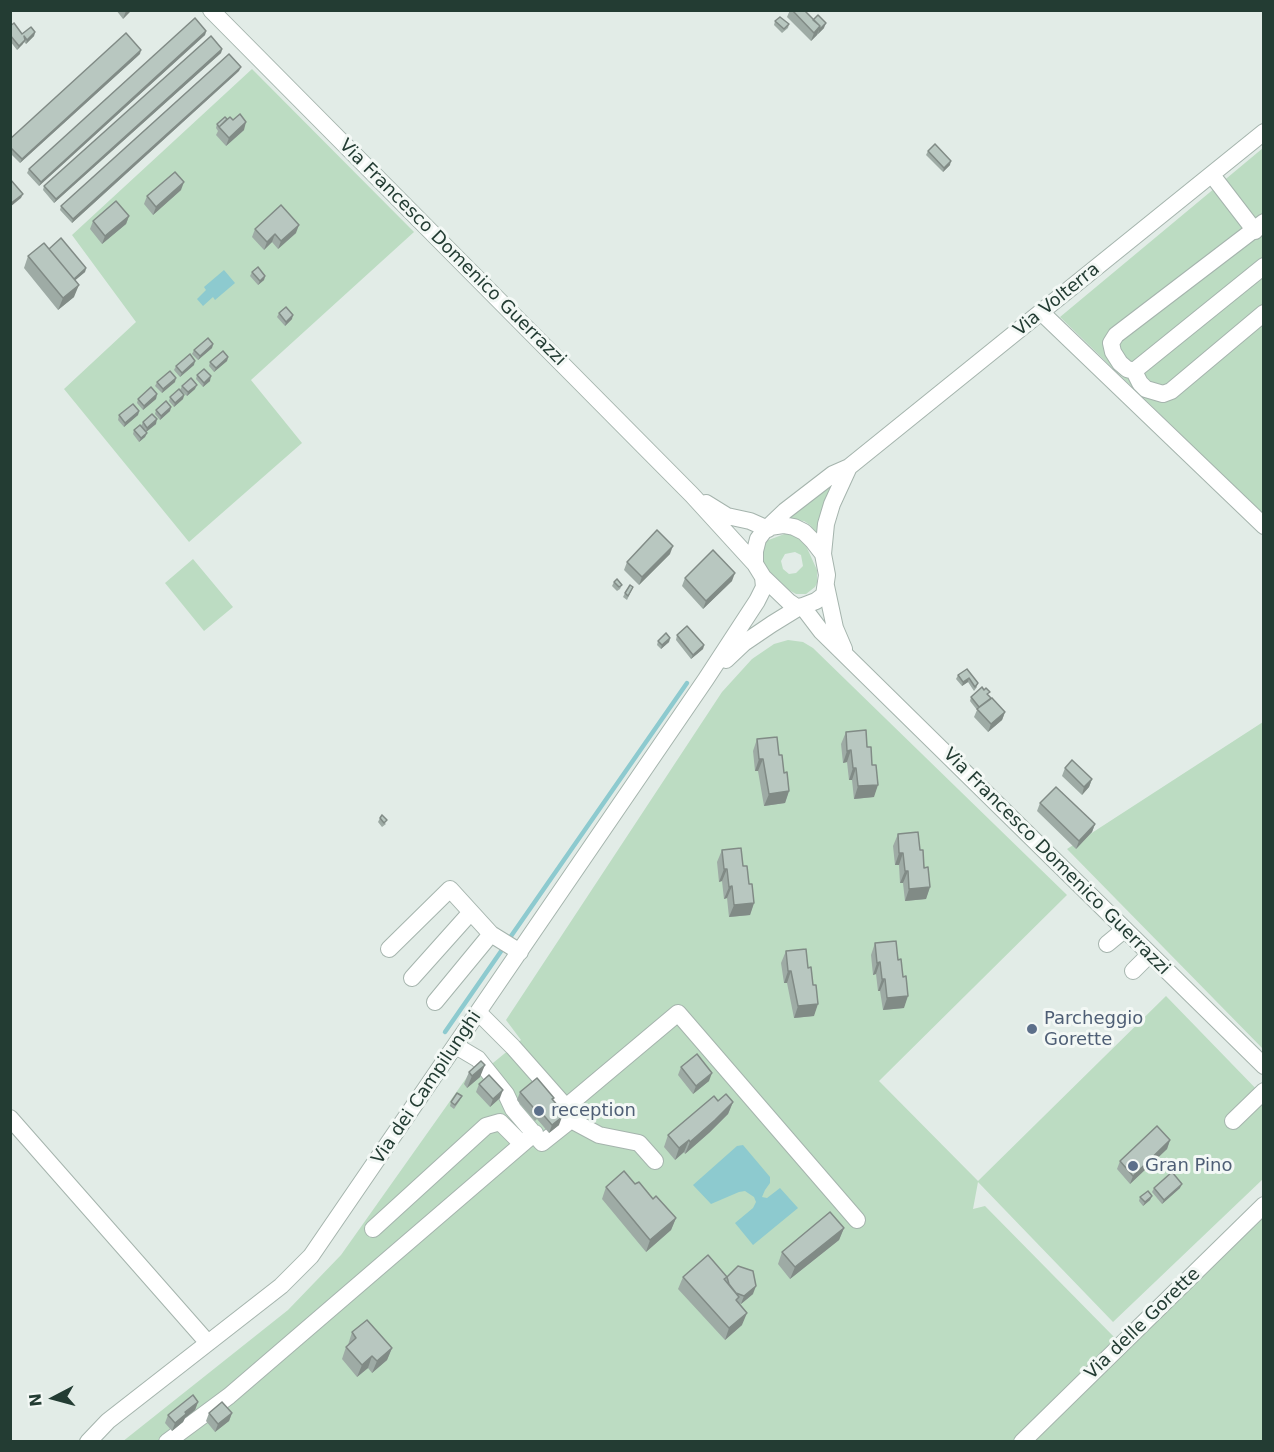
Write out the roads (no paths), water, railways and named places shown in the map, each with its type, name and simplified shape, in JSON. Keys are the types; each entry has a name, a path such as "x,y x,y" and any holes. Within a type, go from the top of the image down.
{"street":[{"name":"Via Francesco Domenico Guerrazzi","path":"211,10 692,495 759,570"},
{"name":"Via Volterra","path":"769,528 785,511 833,474 849,467 1263,132"},
{"path":"1212,174 1257,228 1116,335 1111,343 1113,352 1120,363 1134,371 1146,389 1163,394 1171,391 1263,313"},
{"path":"1134,371 1263,266"},
{"path":"1042,313 1263,526"},
{"name":"Via Volterra","path":"823,554 826,524 832,504 849,467"},
{"name":"Via Francesco Domenico Guerrazzi","path":"692,495 727,516 769,528"},
{"path":"750,521 769,518 785,511"},
{"path":"783,525 804,532 823,554 827,575 824,595 800,607 789,602 759,570 754,551 758,539 769,528 783,525"},
{"name":"Via dei Campilunghi","path":"88,1442 108,1421 281,1286 311,1256 757,601 764,587 759,570"},
{"name":"Via Francesco Domenico Guerrazzi","path":"826,586 835,628 848,658"},
{"name":"Via Francesco Domenico Guerrazzi","path":"800,607 848,658 1263,1066"},
{"name":"Via dei Campilunghi","path":"706,679 744,643 800,607"},
{"path":"389,949 450,890 491,934 520,952"},
{"path":"412,978 471,912"},
{"path":"1107,945 1124,930"},
{"path":"435,1002 491,934"},
{"path":"1133,971 1149,955"},
{"path":"478,1012 513,1047 569,1113 598,1135 639,1143 655,1161"},
{"path":"456,1046 477,1059 506,1094 513,1109 542,1143 569,1113 678,1013 857,1220"},
{"path":"1233,1121 1263,1091"},
{"path":"10,1118 208,1343"},
{"path":"374,1229 486,1126 500,1122 522,1144"},
{"path":"167,1442 229,1396 535,1133"},
{"name":"Via delle Gorette","path":"1022,1442 1263,1205"}],"water":[{"path":"224,270 235,283 215,300 213,297 203,306 197,299 206,290 204,287"},
{"path":"743,1145 770,1177 770,1183 762,1197 767,1198 780,1188 798,1208 753,1245 735,1223 753,1208 756,1202 754,1197 745,1191 711,1204 693,1185 737,1146"}],"waterway":[{"path":"509,939 687,683"},
{"path":"445,1032 504,947"}],"place":[{"name":"Parcheggio Gorette","path":"1032,1029"},
{"name":"reception","path":"539,1111"},
{"name":"Gran Pino","path":"1133,1166"}]}
